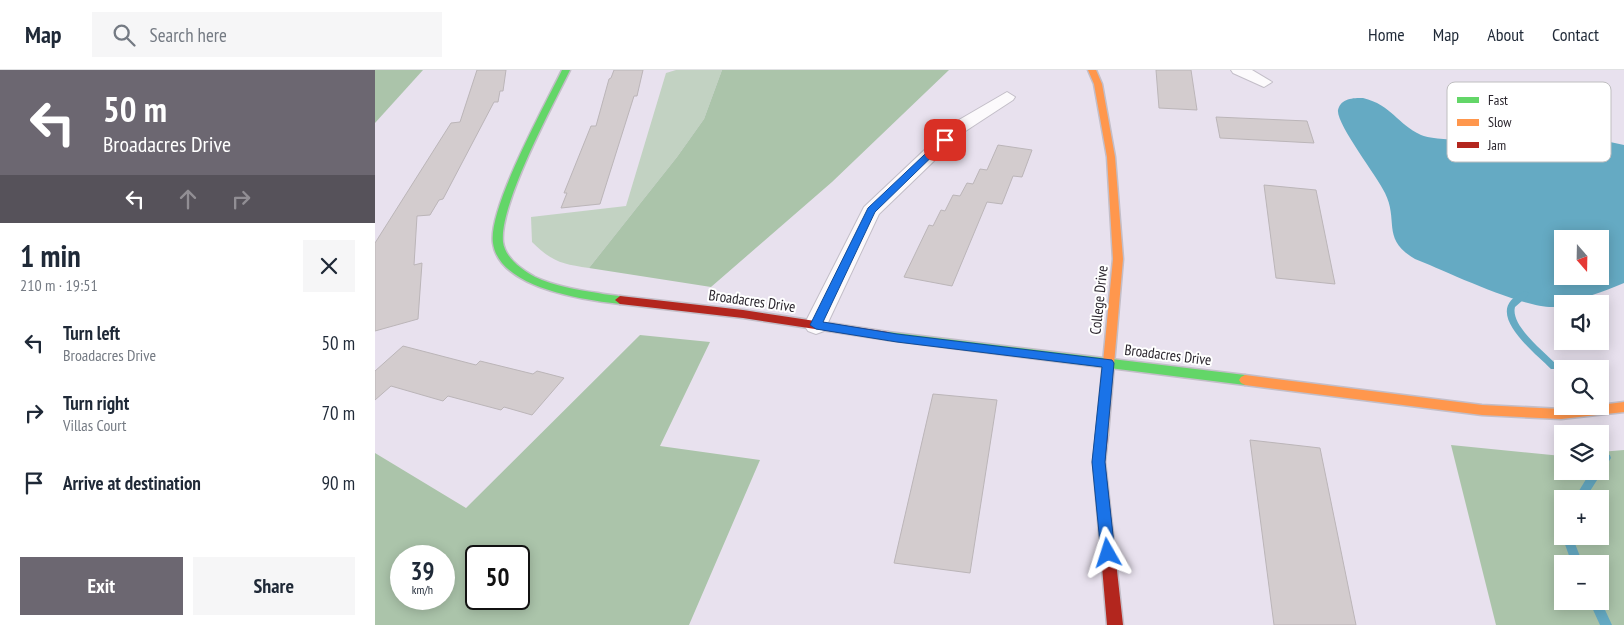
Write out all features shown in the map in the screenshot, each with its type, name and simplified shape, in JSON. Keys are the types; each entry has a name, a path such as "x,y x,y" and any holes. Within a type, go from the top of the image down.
{"street":[{"name":"Broadacres Drive","path":"566,70 499,216 497,242 510,264 535,280 592,297 747,315 897,338 1482,410 1561,414 1624,407"},
{"name":"College Drive","path":"1092,70 1098,84 1111,157 1119,259 1099,462 1115,625"},
{"path":"1239,70 1264,82"},
{"path":"816,325 871,210 957,128 1007,98"}],"green space":[{"path":"375,70 423,70 375,123"},
{"path":"676,70 722,70 704,119 677,157 589,268 564,263 546,254 532,242 531,217 626,206 666,73"},
{"path":"722,70 949,70 832,182 711,287 589,268 677,157 704,119"},
{"path":"640,335 710,342 660,446 760,460 689,625 375,625 375,453 466,508"},
{"path":"1451,445 1554,455 1554,480 1609,480 1609,451 1624,450 1624,625 1496,625"}],"water":[{"path":"1363,98 1373,101 1388,110 1413,131 1428,137 1447,139 1447,162 1611,162 1611,142 1624,145 1624,283 1591,295 1554,295 1554,306 1547,307 1530,304 1488,290 1415,259 1405,252 1394,237 1391,212 1385,193 1339,117 1338,110 1340,106 1348,99"}],"building":[{"path":"477,70 506,70 503,91 500,91 498,102 494,102 443,199 439,200 430,215 417,216 414,265 422,263 418,319 375,331 375,243 451,123 460,122"},
{"path":"614,70 643,70 637,96 634,96 600,204 561,208 567,193 564,193 591,126 596,126 609,79"},
{"path":"1156,70 1191,70 1197,110 1159,108"},
{"path":"1216,117 1307,121 1314,143 1220,138"},
{"path":"998,145 1032,150 1022,177 1013,176 1002,204 987,202 952,286 904,277 929,225 933,226 941,210 945,211 953,195 960,196 967,183 973,184 980,169 987,170"},
{"path":"1264,185 1316,190 1335,284 1276,278"},
{"path":"403,346 476,365 480,361 533,374 537,371 564,378 532,415 504,407 501,410 448,396 443,401 391,386 375,400 375,371"},
{"path":"933,394 997,400 970,573 894,563"},
{"path":"1250,440 1320,448 1356,625 1274,625"}],"waterway":[{"path":"1526,294 1516,301 1510,311 1514,325 1554,367"},
{"path":"1585,490 1591,480"},
{"path":"1571,545 1574,555"},
{"path":"1599,610 1606,625"}],"traffic: fast":[{"path":"566,70 536,131 513,185 498,230 498,244 505,259 532,280 568,292 620,300"},
{"path":"888,336 1245,380"}],"traffic: slow":[{"path":"1092,70 1098,84 1111,157 1118,259 1102,435"},
{"path":"1245,380 1482,410 1561,414 1624,407"}],"traffic: jam":[{"path":"620,300 743,314 888,336"},
{"path":"1102,435 1099,462 1115,625"}],"route":[{"path":"945,140 871,210 863,223 816,325 897,338 1108,363 1099,462 1108,553"}]}
